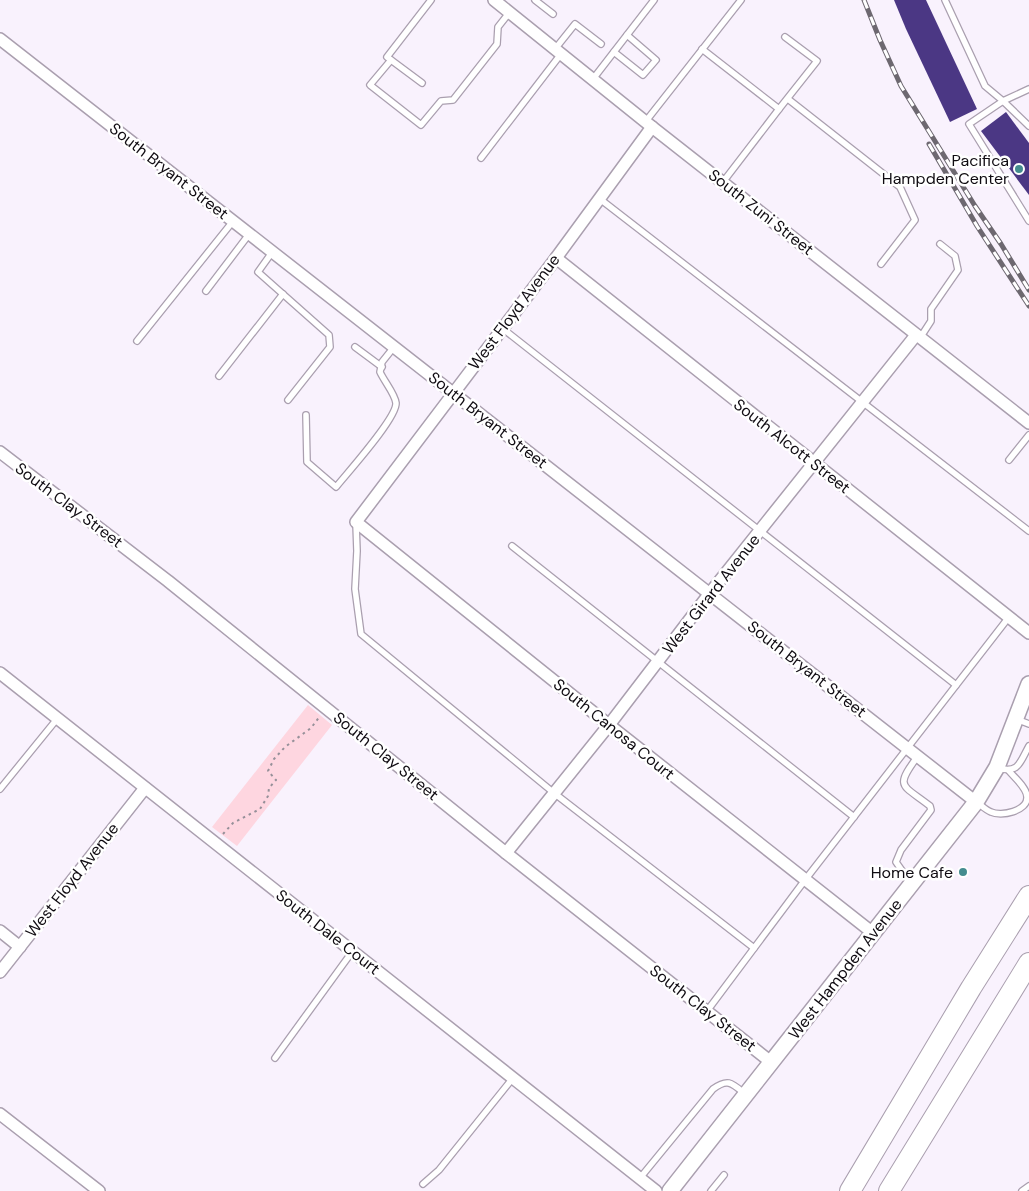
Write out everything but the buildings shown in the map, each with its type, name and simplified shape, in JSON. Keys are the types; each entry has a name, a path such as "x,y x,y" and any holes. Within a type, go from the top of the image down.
{"highway":[{"path":"850,1191 971,988 1029,896"},
{"path":"889,1191 1029,963"},
{"path":"999,1013 1029,974"}],"street":[{"name":"South Zuni Street","path":"498,1 509,13 1029,423"},
{"name":"South Bryant Street","path":"0,39 234,220 976,802"},
{"name":"West Floyd Avenue","path":"356,522 556,258 600,198 649,124"},
{"name":"South Alcott Street","path":"556,258 814,464 1029,632"},
{"name":"West Girard Avenue","path":"506,853 609,725 710,593 918,336"},
{"name":"South Clay Street","path":"0,452 168,581 506,853 771,1062"},
{"name":"South Canosa Court","path":"356,522 873,933"},
{"name":"South Dale Court","path":"0,673 656,1191"},
{"name":"West Hampden Avenue","path":"670,1191 1003,769 1022,722 1029,684"},
{"name":"West Floyd Avenue","path":"0,972 144,788"},
{"path":"0,931 20,947"},
{"path":"0,1114 99,1191"}],"lane":[{"path":"422,83 387,57 431,0"},
{"path":"535,0 554,14"},
{"path":"593,79 654,0"},
{"path":"649,124 702,49 741,0"},
{"path":"945,0 984,86 1029,126"},
{"path":"391,60 370,86 421,125 440,101 453,100 497,44 498,27 509,13"},
{"path":"481,158 558,51 575,24 601,44"},
{"path":"614,52 643,75 656,60 627,36"},
{"path":"723,182 816,61 786,37"},
{"path":"702,49 779,109"},
{"path":"1029,89 1003,101 970,124 1029,221"},
{"path":"788,98 900,187 915,220 881,264"},
{"path":"600,198 1029,531"},
{"path":"137,341 234,220"},
{"path":"206,291 250,234"},
{"path":"918,336 931,321 931,309 958,270 955,256 940,244"},
{"path":"273,251 258,272 329,335 330,347 288,400"},
{"path":"219,376 283,294"},
{"path":"502,328 956,685"},
{"path":"306,415 307,462 336,486 394,412 396,405 395,397 380,372 382,362 394,346"},
{"path":"355,347 382,367"},
{"path":"1008,460 1029,435"},
{"path":"356,522 355,589 361,634 554,793 754,948"},
{"path":"512,546 854,817"},
{"path":"706,1011 804,880 1009,617"},
{"path":"0,789 57,719"},
{"path":"1003,769 1015,768 1020,764 1029,746"},
{"path":"914,881 896,862 897,857 931,810 930,806 906,788 903,782 903,777 918,756"},
{"path":"895,765 906,773"},
{"path":"976,802 996,814 1018,810 1023,807 1027,796 1024,790 1003,769"},
{"path":"275,1058 352,952"},
{"path":"423,1184 439,1170 512,1078"},
{"path":"640,1178 713,1089 720,1084 728,1082 745,1094"},
{"path":"711,1191 724,1175"},
{"path":"1022,1191 1029,1186"}],"path":[{"path":"215,844 233,823 260,809 268,796 269,788 276,780 268,771 274,759 285,747 311,728 326,708"}],"shaded area":[{"path":"308,705 332,725 237,846 212,827"}],"railway":[{"path":"864,0 901,86 1029,290"},
{"path":"929,144 977,226 1029,306"}],"place":[{"name":"Pacifica Hampden Center","path":"1019,169"},
{"name":"Home Cafe","path":"963,872"}]}
